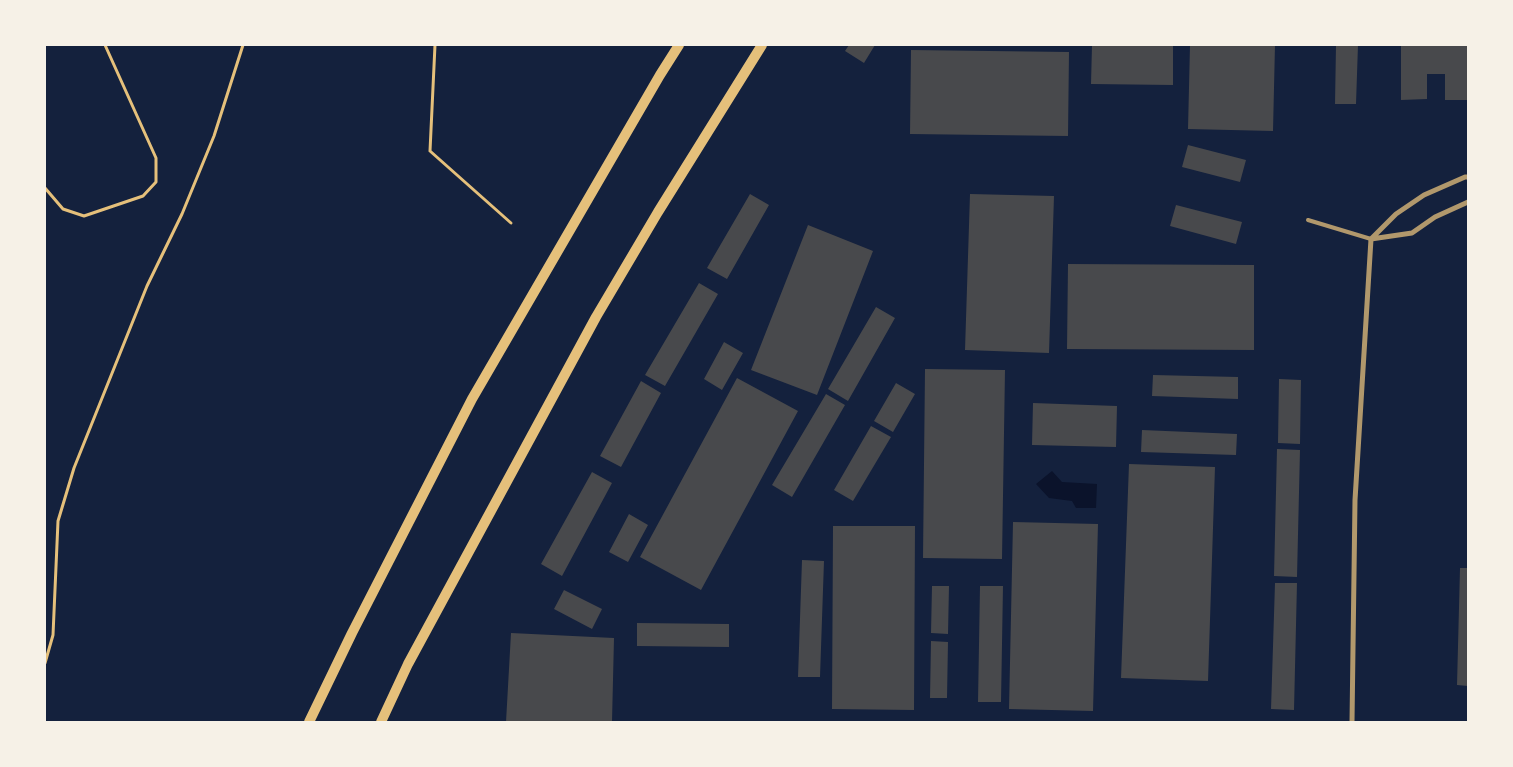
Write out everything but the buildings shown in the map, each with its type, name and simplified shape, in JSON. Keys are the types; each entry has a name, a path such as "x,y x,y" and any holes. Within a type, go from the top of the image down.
{"main road":[{"path":"309,722 352,633 472,399 679,45"},
{"path":"381,722 408,664 596,317 658,212 762,45"}],"street":[{"path":"1352,722 1355,500 1371,239 1396,214 1424,195 1468,177"},
{"path":"1371,239 1412,233 1435,217 1468,202"}],"lane":[{"path":"1308,220 1371,239"}],"path":[{"path":"45,188 64,208 84,216 143,196 156,182 156,158 105,45"},
{"path":"45,663 53,634 58,521 74,468 147,286 182,214 214,136 243,45"},
{"path":"435,45 430,151 511,223"}],"water":[{"path":"1052,471 1062,482 1097,484 1096,508 1076,508 1072,501 1049,498 1036,484"}]}
